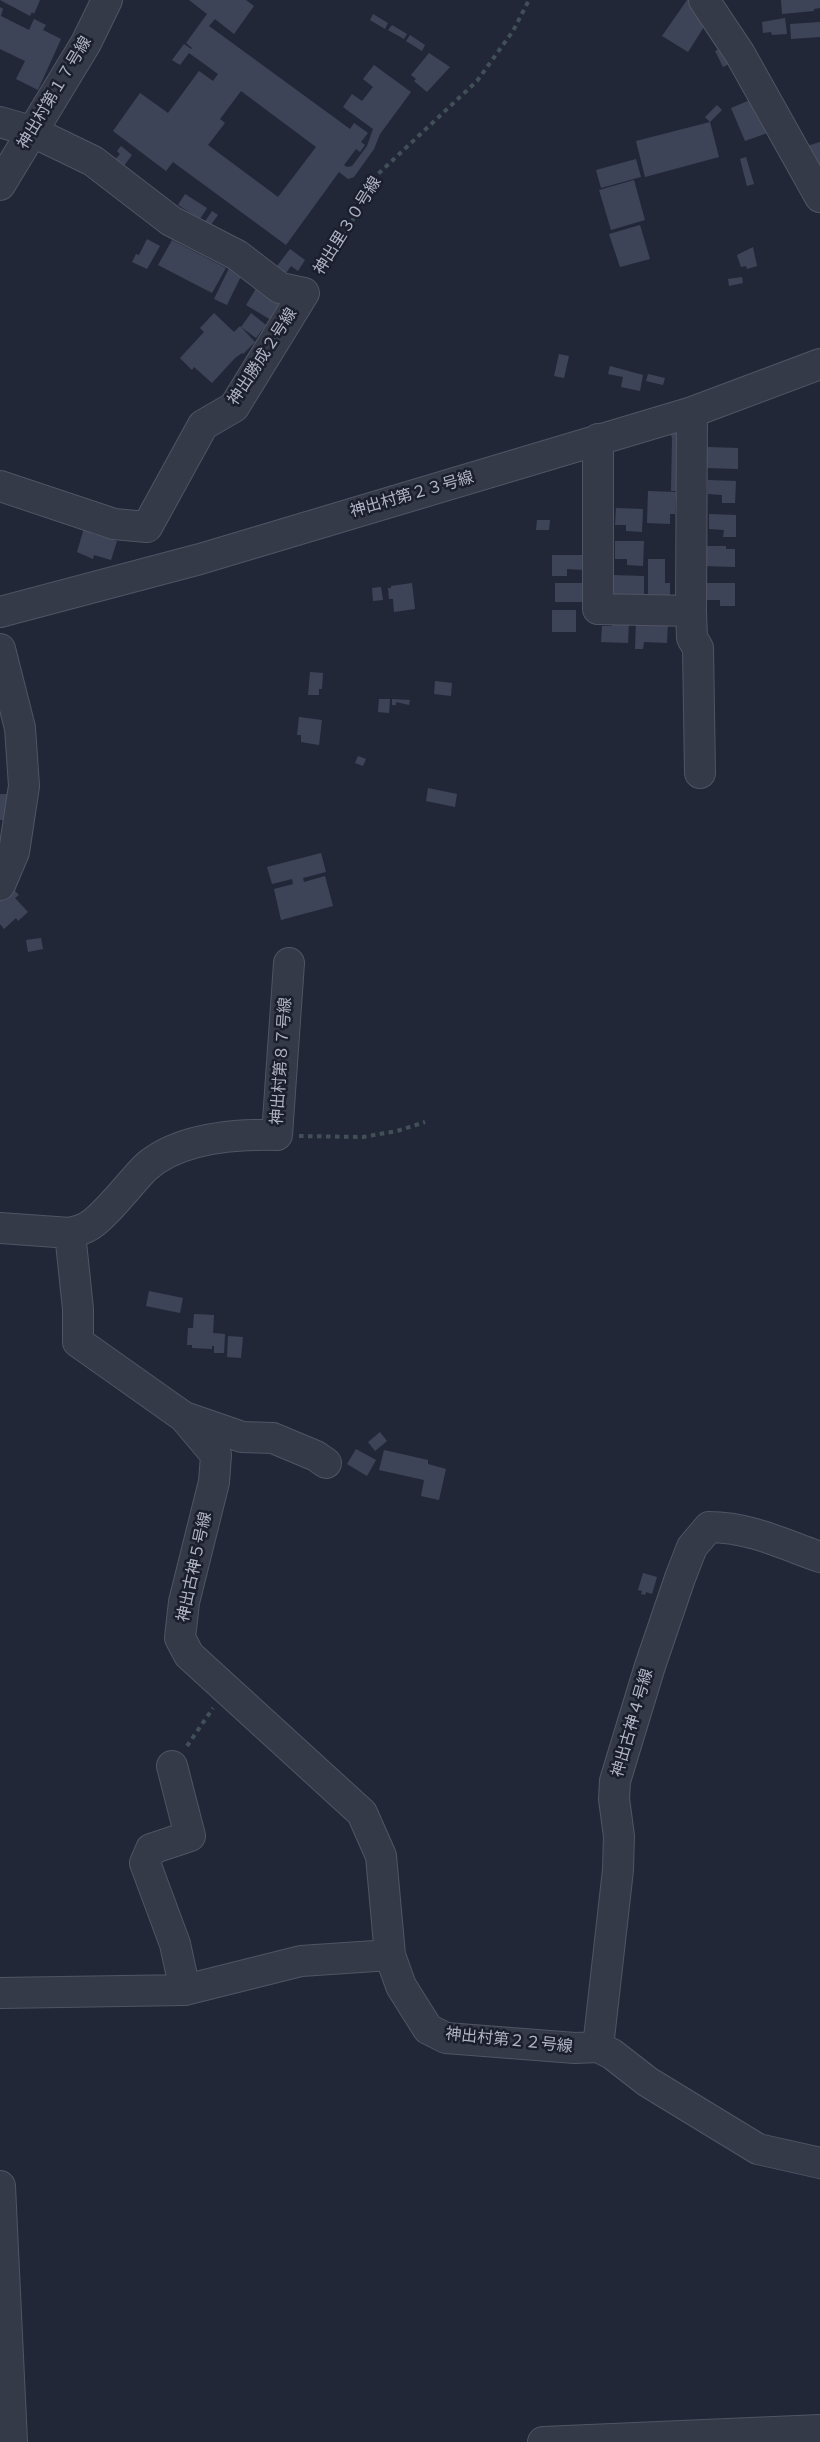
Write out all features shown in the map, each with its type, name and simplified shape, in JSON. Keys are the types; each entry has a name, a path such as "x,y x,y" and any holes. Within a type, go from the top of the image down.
{"street":[{"name":"神出村第１７号線","path":"0,185 86,42 107,0"},
{"path":"704,0 740,54 820,197"},
{"name":"神出里３０号線","path":"0,122 31,131 93,161 171,221 237,255 280,288 304,293"},
{"name":"神出勝成２号線","path":"0,486 114,524 147,527 203,425 234,407 304,293"},
{"name":"神出村第２３号線","path":"0,612 249,544 692,412 820,364"},
{"path":"692,412 692,638 699,648 700,773"},
{"path":"598,439 598,609 692,611"},
{"path":"0,649 20,728 24,786 14,852 0,885"},
{"name":"神出村第８７号線","path":"70,1233 89,1227 147,1167 167,1152 201,1142 250,1134 277,1135 289,963"},
{"path":"0,1228 70,1233"},
{"name":"神出古神５号線","path":"70,1233 78,1309 78,1342 184,1417 216,1455 214,1482 184,1602 180,1638 189,1655 362,1813 381,1856 390,1956"},
{"path":"184,1417 242,1437 273,1438 316,1456 326,1463"},
{"name":"神出古神４号線","path":"598,2047 618,1870 619,1836 614,1799 615,1781 650,1666 692,1547 710,1527 730,1527 779,1540 820,1557"},
{"path":"172,1766 190,1836 151,1849 146,1863 175,1944 185,1990"},
{"path":"0,1993 185,1990 301,1961 390,1956"},
{"name":"神出村第２２号線","path":"390,1956 401,1986 428,2029 446,2038 575,2048 598,2047"},
{"path":"598,2047 612,2054 648,2082 758,2149 820,2163"},
{"path":"0,2186 12,2442"},
{"path":"543,2442 820,2430"}],"path":[{"name":"神出里３０号線","path":"304,293 334,254 378,174 477,81 513,31 530,0"},
{"path":"277,1135 363,1137 397,1131 425,1122"},
{"path":"172,1766 226,1689"}],"building":[{"path":"0,0 40,0 34,14 32,12 30,16"},
{"path":"189,0 246,0 254,6 234,34 215,19 209,26 350,129 354,123 368,133 361,142 365,145 360,152 356,149 344,165 347,167 352,166 367,146 373,129 343,107 352,94 362,101 373,87 363,79 374,65 411,92 380,134 374,149 354,177 348,179 339,172 286,245 173,162 166,171 113,131 140,93 168,113 199,71 213,81 218,74 189,53 180,65 172,60 184,44 192,48 186,43 207,14","holes":["241,91 316,147 278,197 208,145 225,123 220,119"]},
{"path":"687,0 697,0 709,19 688,52 662,36"},
{"path":"781,0 820,0 820,8 814,11 782,14"},
{"path":"0,7 3,9 1,16 29,30 34,19 46,25 43,30 61,39 38,90 16,79 25,61 0,49"},
{"path":"373,14 388,23 385,29 370,20"},
{"path":"785,18 787,34 763,33 762,22"},
{"path":"820,22 820,37 791,39 790,24"},
{"path":"392,25 407,34 404,39 388,30"},
{"path":"410,35 425,45 422,51 406,41"},
{"path":"727,45 735,61 723,67 715,51"},
{"path":"429,53 450,67 427,92 414,81 416,79 411,75"},
{"path":"755,98 770,132 745,141 731,108"},
{"path":"717,105 722,110 710,122 705,117"},
{"path":"710,122 719,157 645,177 636,141"},
{"path":"820,142 820,169 807,146"},
{"path":"121,146 132,155 123,167 114,161 120,154 117,151"},
{"path":"746,157 754,184 747,186 740,159"},
{"path":"636,159 641,177 601,188 596,170"},
{"path":"634,180 645,220 611,230 599,190"},
{"path":"185,194 207,208 200,219 178,205"},
{"path":"212,211 218,215 207,230 202,226"},
{"path":"640,225 650,259 620,267 609,234"},
{"path":"147,239 160,246 147,269 132,262 136,254 139,255"},
{"path":"172,240 226,268 212,293 158,265"},
{"path":"753,247 757,266 747,269 746,266 741,267 737,255"},
{"path":"290,249 305,260 298,271 291,266 286,273 277,266"},
{"path":"229,268 242,274 227,305 214,299"},
{"path":"742,277 743,283 729,286 728,279"},
{"path":"257,287 282,302 271,320 246,305"},
{"path":"214,313 234,332 240,326 255,342 243,354 235,358 212,383 194,367 192,370 180,358 204,332 200,328"},
{"path":"251,313 266,325 256,338 241,327"},
{"path":"559,354 569,356 564,378 554,376"},
{"path":"610,366 643,375 640,391 621,387 623,377 608,374"},
{"path":"648,374 665,378 663,385 646,381"},
{"path":"682,425 684,491 671,491 672,438 669,428"},
{"path":"707,447 738,448 738,469 707,468"},
{"path":"708,480 736,481 735,503 722,503 722,495 708,494"},
{"path":"648,491 676,492 675,514 670,514 670,524 647,523"},
{"path":"616,508 643,509 642,532 626,531 626,525 615,525"},
{"path":"709,514 736,515 736,537 723,537 724,530 709,529"},
{"path":"537,520 550,520 549,530 536,530"},
{"path":"84,528 94,531 93,534 117,541 111,560 94,555 93,559 77,552"},
{"path":"615,541 644,541 643,566 627,565 627,559 615,559"},
{"path":"704,546 726,546 726,549 735,549 735,567 704,566"},
{"path":"552,555 586,555 585,570 567,569 567,576 552,576"},
{"path":"648,559 665,559 665,583 670,583 670,598 648,598"},
{"path":"612,575 644,576 644,595 611,594"},
{"path":"412,583 415,609 394,612 393,599 389,599 388,588"},
{"path":"555,583 585,583 585,602 555,602"},
{"path":"707,583 735,583 735,606 720,606 720,600 707,600"},
{"path":"381,587 383,600 373,601 372,588"},
{"path":"552,610 576,610 576,632 552,632"},
{"path":"612,620 629,621 628,643 601,642 602,626 612,626"},
{"path":"636,620 668,621 667,643 644,642 643,649 635,649"},
{"path":"310,672 323,673 322,689 319,689 319,695 308,695"},
{"path":"435,681 452,683 451,696 434,694"},
{"path":"379,699 390,699 389,713 378,712"},
{"path":"392,699 410,700 409,705 396,702 396,705 392,705"},
{"path":"299,717 322,720 319,745 301,742 301,735 297,735"},
{"path":"358,756 366,759 363,766 355,763"},
{"path":"428,788 457,794 455,807 426,801"},
{"path":"0,794 8,794 7,820 0,820"},
{"path":"321,853 326,872 303,878 304,882 325,876 333,906 281,920 274,889 293,884 292,879 272,884 267,867"},
{"path":"13,889 19,895 15,898 28,912 18,921 16,918 4,929 0,924 0,898"},
{"path":"41,938 43,949 28,952 26,940"},
{"path":"149,1291 183,1298 180,1313 146,1306"},
{"path":"194,1314 214,1315 213,1333 225,1334 224,1353 214,1353 214,1346 212,1349 192,1348 192,1345 187,1345 188,1328 193,1328"},
{"path":"228,1336 243,1337 241,1358 227,1357"},
{"path":"380,1432 387,1441 375,1451 368,1442"},
{"path":"356,1449 376,1460 367,1476 347,1464"},
{"path":"384,1450 428,1460 428,1464 446,1469 439,1500 421,1496 424,1480 379,1470"},
{"path":"643,1573 657,1577 652,1594 646,1592 645,1595 641,1594 642,1591 638,1590"}]}
